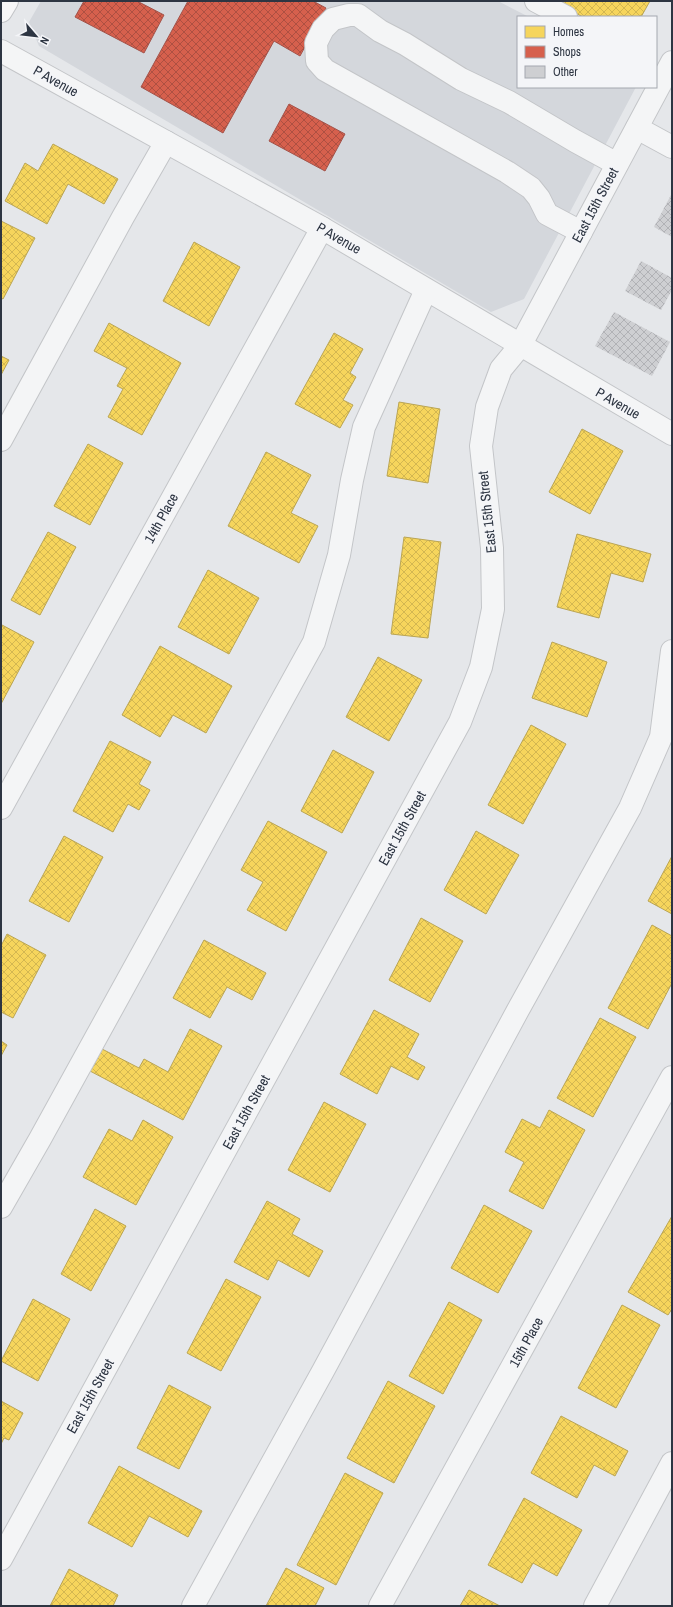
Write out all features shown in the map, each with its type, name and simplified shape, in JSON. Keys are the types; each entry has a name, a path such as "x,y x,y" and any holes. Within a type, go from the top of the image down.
{"main road":[{"path":"1,11 7,1"}],"street":[{"path":"536,1 564,16"},
{"path":"581,232 547,214 539,198 531,188 507,172 325,70 317,61 316,43 323,29 345,8 358,15 380,31 405,44 461,79 509,102 617,164"},
{"name":"P Avenue","path":"1,51 322,228 520,346 672,434"},
{"name":"East 15th Street","path":"657,84 665,66"},
{"name":"East 15th Street","path":"1,1559 460,722 481,667 493,609 492,548 481,446 487,407 501,369 520,346 637,128 655,88"},
{"path":"637,128 672,147"},
{"path":"1,440 123,217 166,142"},
{"name":"14th Place","path":"1,808 322,228"},
{"path":"1,1207 314,642 339,555 352,480 364,427 426,290"},
{"path":"193,1606 518,1010 630,808 661,737 672,651"},
{"name":"15th Place","path":"380,1606 672,1077"},
{"path":"595,1606 672,1463"}],"shaded area":[{"path":"41,1 498,1 527,16 517,16 517,88 635,88 524,299 491,312 39,46 29,22"}],"building: Homes":[{"path":"553,1 650,1 642,16 581,16"},
{"path":"53,144 118,179 104,204 68,184 47,224 5,201 25,163 38,171"},
{"path":"1,221 35,238 3,299 1,298"},
{"path":"194,242 240,267 209,326 163,301"},
{"path":"109,323 181,363 142,435 108,417 123,389 117,386 127,368 94,351"},
{"path":"334,333 363,349 350,373 356,377 343,400 353,405 340,428 295,404"},
{"path":"1,356 9,360 1,375"},
{"path":"399,402 440,409 428,483 387,476"},
{"path":"582,429 623,451 590,514 549,492"},
{"path":"88,444 123,463 90,525 54,506"},
{"path":"266,452 311,475 291,513 318,526 299,563 228,526"},
{"path":"48,532 76,547 40,615 11,600"},
{"path":"577,534 651,554 643,582 611,573 599,618 557,607"},
{"path":"404,537 441,542 428,638 391,634"},
{"path":"208,570 259,598 229,654 178,627"},
{"path":"2,625 34,642 1,704 1,626"},
{"path":"552,642 607,662 587,717 532,698"},
{"path":"160,646 232,686 206,733 173,715 160,737 122,715"},
{"path":"378,657 422,680 389,741 346,717"},
{"path":"531,725 566,744 523,824 488,805"},
{"path":"110,741 151,762 139,784 150,790 139,810 128,804 113,832 73,811"},
{"path":"333,750 374,772 342,833 301,811"},
{"path":"268,821 327,852 286,931 247,910 263,882 241,870"},
{"path":"476,831 519,855 486,914 444,890"},
{"path":"64,836 103,857 69,922 29,901"},
{"path":"672,856 672,914 648,901"},
{"path":"421,918 463,941 430,1002 389,980"},
{"path":"652,925 672,936 672,983 648,1029 608,1008"},
{"path":"7,934 46,955 13,1018 1,1012 1,946"},
{"path":"204,940 266,973 252,1000 227,987 210,1018 173,998"},
{"path":"374,1010 419,1034 407,1057 425,1067 418,1080 391,1066 377,1094 340,1074"},
{"path":"600,1018 636,1037 593,1117 557,1098"},
{"path":"190,1029 222,1046 183,1120 90,1071 102,1049 139,1068 144,1059 168,1072"},
{"path":"1,1041 7,1045 1,1056"},
{"path":"324,1102 366,1124 330,1192 288,1170"},
{"path":"549,1110 585,1130 543,1209 509,1191 524,1162 505,1152 522,1119 540,1128"},
{"path":"143,1120 173,1137 136,1205 83,1177 109,1129 132,1141"},
{"path":"267,1201 300,1219 292,1234 323,1251 309,1277 278,1260 268,1280 234,1262"},
{"path":"484,1205 532,1231 498,1293 451,1268"},
{"path":"95,1209 126,1226 91,1291 61,1274"},
{"path":"672,1216 672,1309 668,1315 628,1292"},
{"path":"226,1279 261,1297 221,1371 187,1353"},
{"path":"33,1299 70,1319 38,1381 1,1361"},
{"path":"449,1302 482,1320 443,1394 409,1376"},
{"path":"622,1305 660,1325 616,1408 578,1388"},
{"path":"388,1381 435,1406 394,1483 347,1458"},
{"path":"169,1385 211,1407 179,1469 137,1448"},
{"path":"1,1401 23,1413 9,1440 4,1438 1,1444"},
{"path":"561,1416 628,1451 615,1476 594,1465 577,1498 531,1473"},
{"path":"119,1466 202,1511 188,1537 149,1516 132,1547 88,1523"},
{"path":"345,1473 383,1493 336,1585 297,1565"},
{"path":"524,1498 582,1530 557,1576 533,1563 522,1583 488,1565"},
{"path":"286,1568 324,1588 315,1606 266,1606"},
{"path":"69,1569 118,1595 113,1606 50,1606"},
{"path":"469,1590 500,1606 460,1606"}],"building: Shops":[{"path":"84,1 137,1 164,15 144,53 75,17"},
{"path":"188,1 313,1 326,8 300,56 274,41 223,133 141,87"},
{"path":"289,104 345,134 325,171 269,141"}],"building: Other":[{"path":"672,193 672,237 654,227"},
{"path":"641,261 672,278 672,290 661,310 625,291"},
{"path":"614,312 670,342 652,376 595,346"}]}
